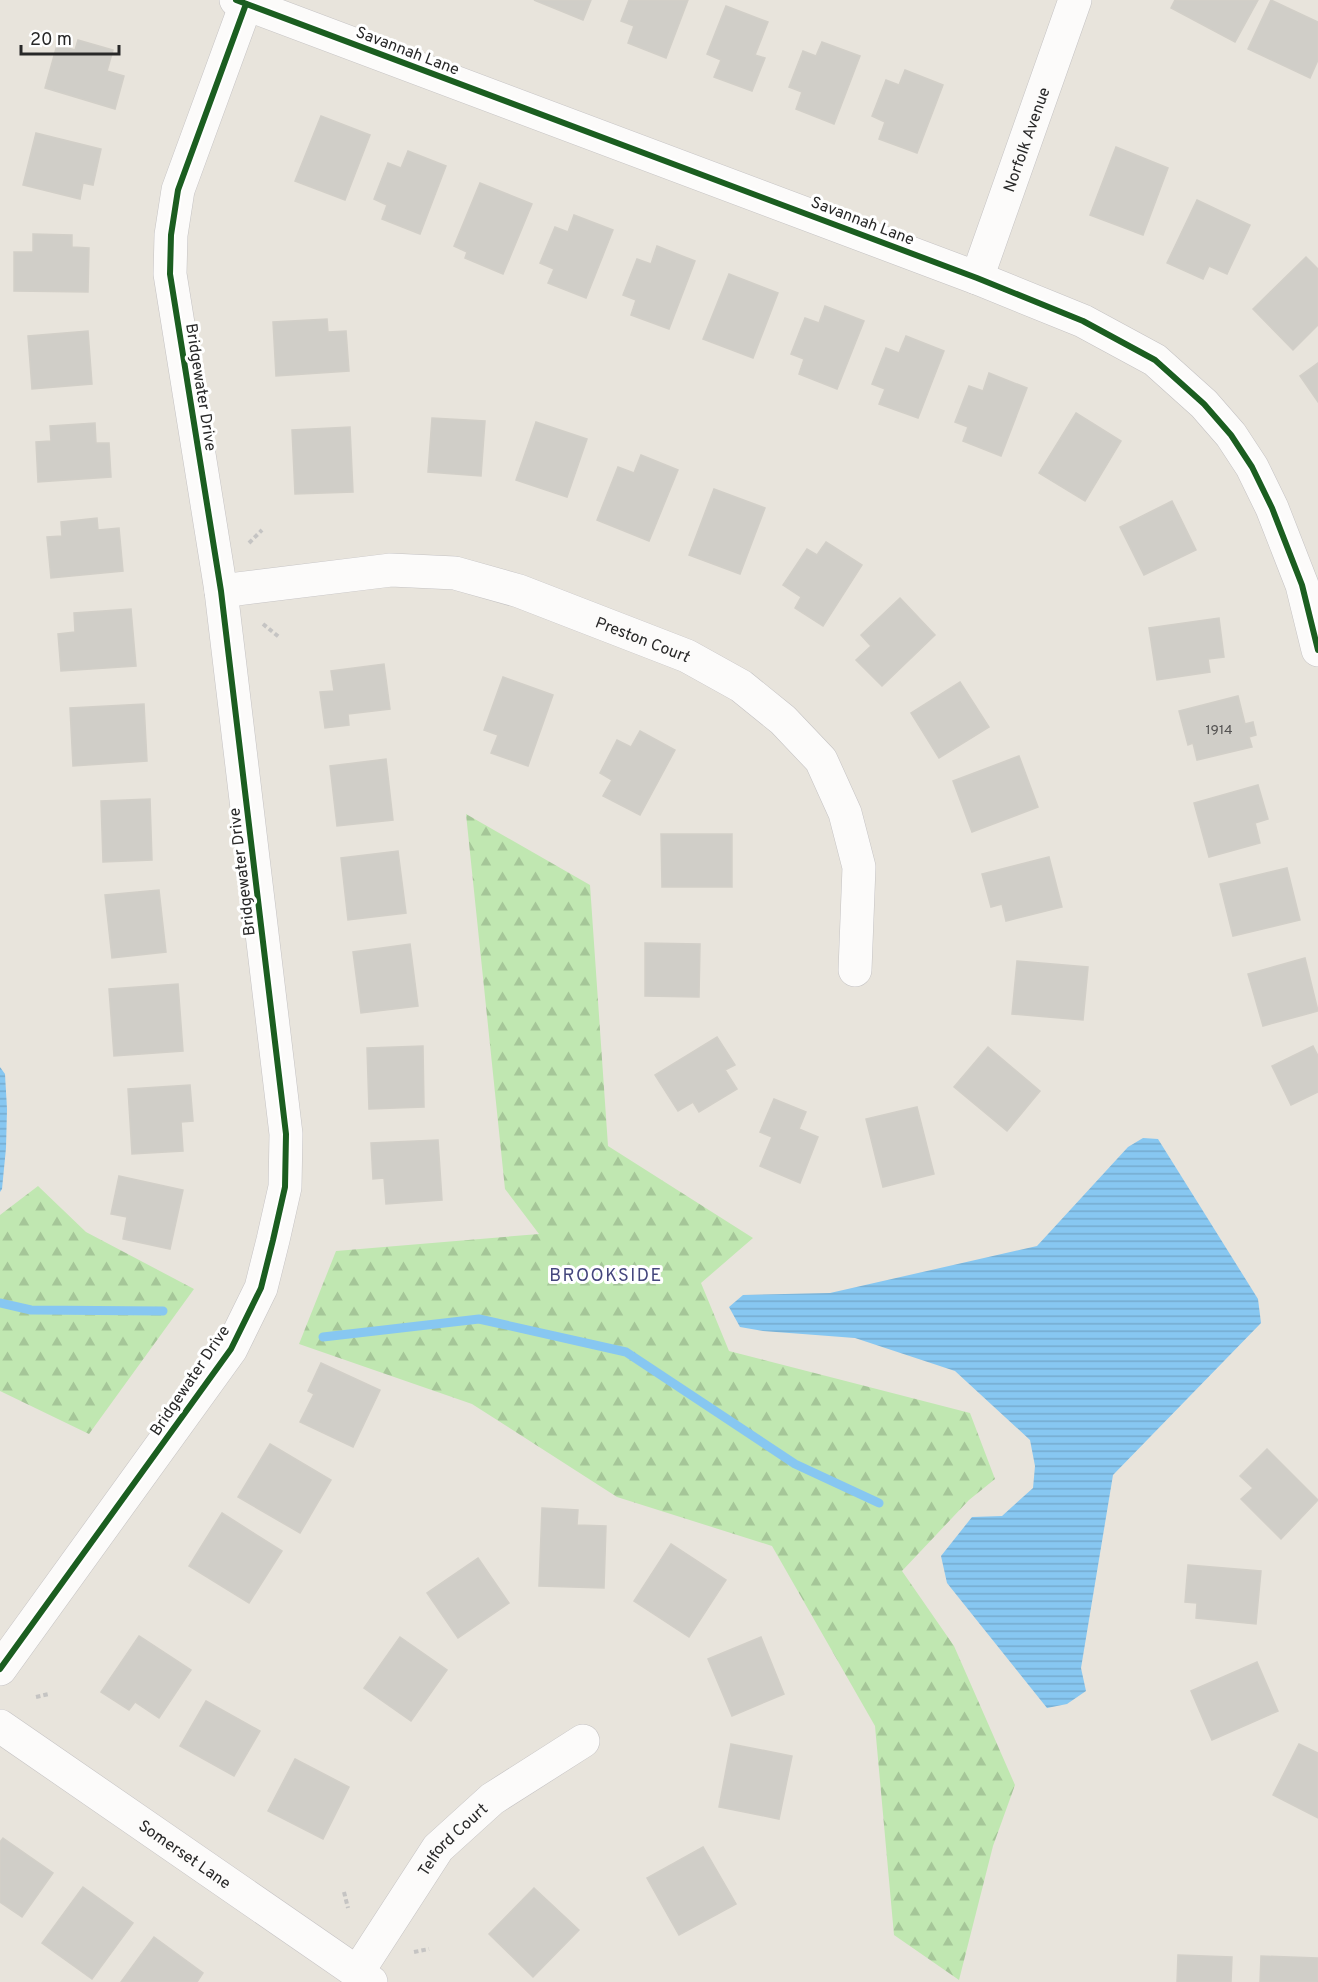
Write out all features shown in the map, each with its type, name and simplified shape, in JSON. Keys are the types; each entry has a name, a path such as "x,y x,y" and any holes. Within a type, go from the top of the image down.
{"street":[{"name":"Norfolk Avenue","path":"977,278 1075,0"},
{"name":"Savannah Lane","path":"241,2 977,278 1083,321 1155,360 1204,404 1231,435 1252,467 1272,508 1302,585 1318,650"},
{"name":"Bridgewater Drive","path":"0,1669 231,1348 261,1288 285,1187 286,1134 221,591 170,274 178,190 241,2"},
{"name":"Preston Court","path":"221,591 391,570 455,573 519,591 687,656 741,686 783,720 821,760 845,813 859,867 855,970"},
{"name":"Somerset Lane","path":"0,1726 364,1977"},
{"name":"Telford Court","path":"364,1977 438,1848 492,1799 583,1742"}],"path":[{"path":"249,543 262,530"},
{"path":"263,624 279,637"},
{"path":"36,1697 50,1694"},
{"path":"344,1892 348,1908"},
{"path":"414,1952 429,1949"}],"green space":[{"path":"466,814 590,885 608,1146 753,1238 701,1283 729,1351 970,1413 995,1479 969,1500 902,1571 954,1646 1015,1785 993,1846 959,1980 894,1935 875,1726 772,1546 617,1497 472,1404 299,1344 336,1251 539,1234 505,1189"},
{"path":"38,1186 86,1232 194,1289 89,1434 0,1391 0,1215"}],"water":[{"path":"0,1067 5,1074 7,1109 6,1148 0,1192"},
{"path":"1143,1138 1158,1139 1258,1299 1261,1323 1113,1475 1081,1668 1086,1691 1067,1704 1047,1708 947,1583 941,1556 972,1517 1002,1516 1033,1488 1035,1466 1030,1440 955,1371 855,1338 740,1327 729,1307 743,1295 830,1293 1037,1246 1128,1147"}],"building":[{"path":"534,0 591,0 583,20"},
{"path":"629,0 688,0 666,58 628,43 634,26 621,21"},
{"path":"1175,0 1258,0 1235,42 1171,8"},
{"path":"1271,0 1318,22 1318,60 1310,78 1248,49"},
{"path":"726,6 768,22 755,55 765,58 752,91 714,77 721,60 707,54"},
{"path":"78,40 113,50 107,71 124,76 115,109 45,88 57,45 75,50"},
{"path":"822,42 860,56 834,124 796,109 802,92 789,87 803,51 816,56"},
{"path":"905,70 943,85 917,153 879,139 885,122 872,116 886,80 899,85"},
{"path":"321,116 370,135 345,200 295,181"},
{"path":"36,133 101,149 93,185 83,183 80,199 23,185"},
{"path":"1116,147 1168,168 1143,235 1090,215"},
{"path":"408,151 446,166 420,234 382,219 387,205 374,199 388,163 401,168"},
{"path":"480,183 532,204 503,274 465,258 467,252 454,246"},
{"path":"1197,200 1250,225 1227,274 1209,266 1203,279 1167,263"},
{"path":"574,215 613,230 586,298 548,283 554,269 540,263 555,227 568,232"},
{"path":"33,234 72,235 72,247 89,248 88,292 14,291 14,252 33,252"},
{"path":"657,246 695,261 669,329 631,315 636,300 623,295 637,259 651,264"},
{"path":"1306,257 1318,269 1318,325 1293,350 1253,309"},
{"path":"729,274 778,293 753,358 703,339"},
{"path":"825,306 864,321 837,389 799,374 804,359 791,354 805,318 819,323"},
{"path":"327,319 328,332 346,331 349,371 276,376 273,322"},
{"path":"88,331 92,384 32,389 28,336"},
{"path":"906,336 944,351 918,418 879,404 885,389 872,384 886,348 899,353"},
{"path":"1318,363 1318,402 1300,376"},
{"path":"989,373 1027,388 1001,456 963,441 968,427 955,422 969,386 983,391"},
{"path":"1076,413 1121,441 1085,501 1039,473"},
{"path":"432,418 485,421 481,476 428,472"},
{"path":"536,422 587,439 567,497 516,480"},
{"path":"95,423 96,443 109,443 111,477 38,482 36,442 51,441 50,426"},
{"path":"350,427 353,492 295,494 292,430"},
{"path":"641,455 678,470 649,541 597,520 618,467 634,473"},
{"path":"714,489 765,508 740,574 689,555"},
{"path":"1172,501 1196,550 1144,575 1120,527"},
{"path":"97,518 98,530 119,528 123,571 51,578 47,537 62,536 61,522"},
{"path":"826,542 862,565 823,626 795,608 801,597 783,585 807,549 817,555"},
{"path":"900,598 935,635 882,686 856,660 871,646 861,635"},
{"path":"131,609 136,666 61,671 58,634 75,632 74,613"},
{"path":"1219,618 1224,657 1208,659 1210,672 1157,680 1149,628"},
{"path":"384,664 390,709 348,714 349,725 325,728 320,692 334,691 331,671"},
{"path":"503,677 553,695 528,766 491,753 498,735 484,730"},
{"path":"960,682 989,727 939,758 911,713"},
{"path":"1238,696 1245,724 1253,722 1256,735 1249,737 1252,747 1197,760 1193,743 1188,745 1179,711"},
{"path":"144,704 147,761 73,766 70,708"},
{"path":"640,731 675,750 640,815 603,796 612,780 600,773 617,740 631,747"},
{"path":"1019,756 1038,807 972,832 953,781"},
{"path":"386,759 393,820 337,826 330,766"},
{"path":"1258,785 1268,819 1255,823 1260,843 1209,857 1194,803"},
{"path":"150,799 152,860 103,862 101,801"},
{"path":"661,834 732,834 732,887 662,887"},
{"path":"398,851 406,913 348,920 341,858"},
{"path":"1049,857 1062,907 1006,921 1002,904 991,907 982,874"},
{"path":"1287,868 1300,920 1233,936 1220,884"},
{"path":"159,890 166,952 112,958 105,895"},
{"path":"645,943 700,944 699,997 645,996"},
{"path":"410,944 418,1006 361,1013 353,952"},
{"path":"1305,958 1318,1011 1263,1026 1248,974"},
{"path":"1017,961 1088,967 1083,1020 1012,1014"},
{"path":"178,984 183,1051 114,1056 109,989"},
{"path":"717,1037 735,1065 725,1070 737,1089 699,1112 693,1102 678,1111 655,1075"},
{"path":"423,1046 424,1107 369,1109 367,1048"},
{"path":"1313,1046 1318,1056 1318,1092 1291,1105 1272,1066"},
{"path":"988,1047 1040,1091 1007,1131 954,1087"},
{"path":"190,1085 193,1121 181,1122 183,1151 132,1154 128,1089"},
{"path":"774,1099 806,1112 799,1129 818,1137 800,1183 760,1166 772,1137 760,1132"},
{"path":"917,1107 934,1174 883,1187 866,1119"},
{"path":"438,1140 442,1200 386,1204 384,1178 373,1179 371,1143"},
{"path":"119,1176 183,1190 170,1249 123,1239 127,1217 111,1214"},
{"path":"321,1363 380,1390 353,1447 300,1422 314,1394 308,1391"},
{"path":"270,1444 331,1480 300,1533 238,1497"},
{"path":"1267,1449 1318,1500 1281,1539 1241,1499 1253,1488 1240,1476"},
{"path":"542,1508 578,1510 577,1525 606,1526 604,1588 539,1586"},
{"path":"222,1513 282,1551 249,1603 189,1566"},
{"path":"671,1544 726,1580 689,1637 634,1601"},
{"path":"478,1558 509,1603 458,1638 427,1593"},
{"path":"1188,1565 1261,1571 1256,1624 1196,1618 1197,1603 1185,1602"},
{"path":"139,1636 191,1670 159,1718 135,1702 129,1710 101,1692"},
{"path":"400,1637 447,1670 411,1721 364,1688"},
{"path":"761,1637 784,1694 732,1716 708,1659"},
{"path":"1257,1662 1278,1711 1212,1740 1191,1691"},
{"path":"206,1701 260,1731 234,1776 180,1746"},
{"path":"731,1744 792,1756 779,1819 719,1807"},
{"path":"1299,1744 1318,1753 1318,1818 1273,1795"},
{"path":"295,1759 349,1787 323,1839 268,1811"},
{"path":"3,1838 53,1873 22,1917 0,1902 0,1842"},
{"path":"703,1847 736,1904 679,1935 647,1878"},
{"path":"83,1887 133,1923 92,1979 42,1943"},
{"path":"534,1888 579,1930 533,1977 489,1934"},
{"path":"154,1937 203,1973 197,1982 121,1982"},
{"path":"1178,1955 1232,1957 1231,1982 1177,1982"},
{"path":"1261,1956 1318,1958 1318,1982 1260,1982"}],"waterway":[{"path":"0,1303 31,1310 163,1311"},
{"path":"323,1337 479,1319 626,1352 795,1464 879,1503"}],"cycle path":[{"path":"236,0 977,278 1083,321 1155,360 1204,404 1231,435 1252,467 1272,508 1302,585 1318,650"},
{"path":"0,1669 231,1349 261,1288 285,1187 286,1134 221,591 170,274 171,235 178,190 246,4"}],"district":[{"name":"BROOKSIDE","path":"606,1275"}]}
